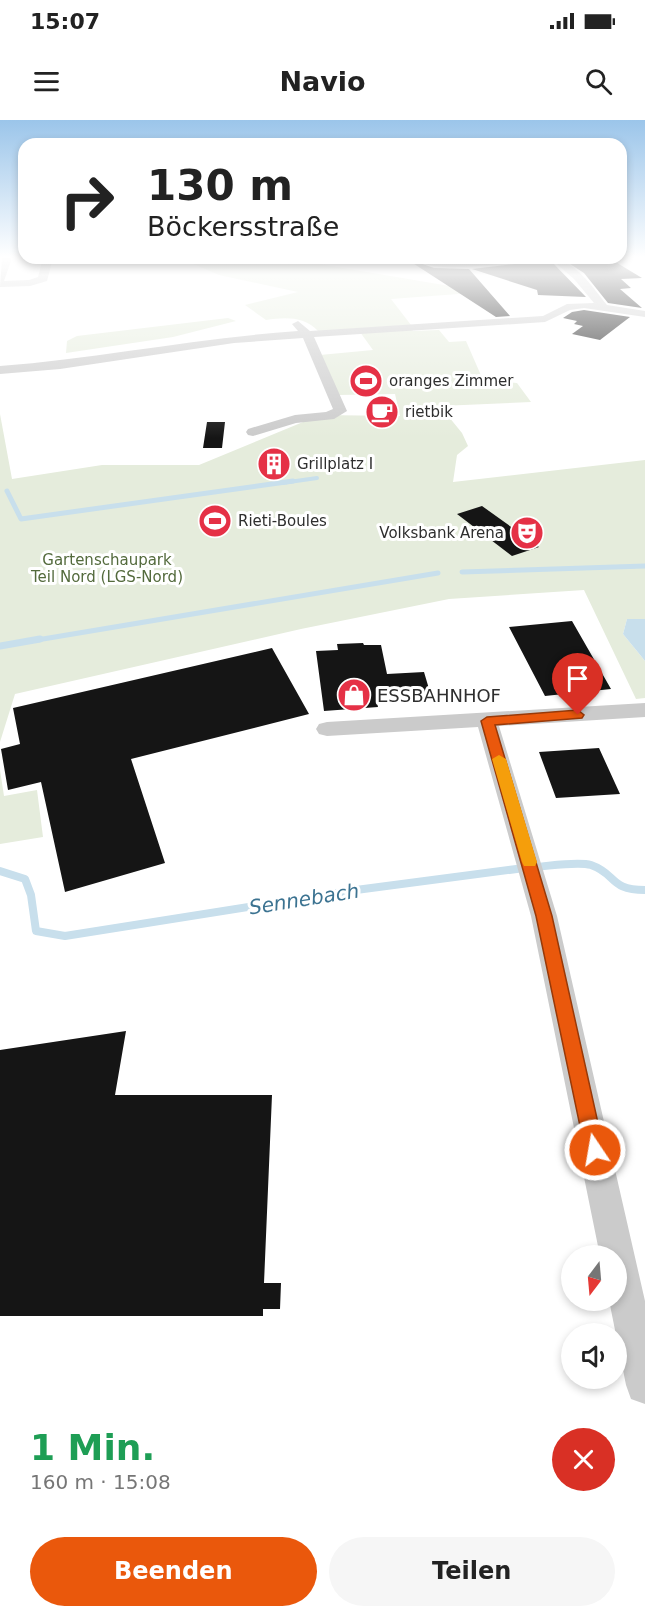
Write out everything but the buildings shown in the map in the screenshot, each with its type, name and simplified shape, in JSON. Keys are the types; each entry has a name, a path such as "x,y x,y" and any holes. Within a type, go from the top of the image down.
{"street":[{"path":"0,370 94,361 234,339 540,318"},
{"path":"253,432 295,419 329,416 340,411 303,327 296,322 283,321"},
{"path":"234,339 268,324"},
{"path":"327,729 645,710"},
{"path":"487,721 544,916 645,1385"}],"green space":[{"path":"227,318 236,321 173,337 66,353 67,341 77,336"},
{"path":"288,318 406,318 411,325 318,331 301,320"},
{"name":"Gartenschaupark Teil Nord (LGS-Nord)","path":"411,329 413,331 439,330 449,342 466,341 483,380 517,383 531,402 440,406 462,433 468,446 457,455 453,482 645,460 645,619 627,619 623,634 645,661 645,698 636,699 584,590 449,599 301,629 15,694 0,742 0,414 12,479 102,465 199,465 320,415 400,416 395,394 338,395 320,355 373,350 360,332"},
{"path":"0,770 4,796 37,790 43,837 0,844"}],"water":[{"path":"627,619 645,619 645,661 623,634"}],"waterway":[{"path":"282,483 317,478"},
{"path":"7,491 21,519 293,481"},
{"path":"462,572 645,566"},
{"path":"31,641 438,573"},
{"path":"0,646 40,639"},
{"name":"Sennebach","path":"535,867 591,865 625,887 645,890"},
{"name":"Sennebach","path":"0,871 25,879 31,895 36,931 65,936 356,890 524,868"}],"slow traffic":[{"path":"499,759 529,862"}],"place":[{"name":"oranges Zimmer","path":"366,381"},
{"name":"rietbik","path":"382,412"},
{"name":"Grillplatz I","path":"274,464"},
{"name":"Rieti-Boules","path":"215,521"},
{"name":"Volksbank Arena","path":"527,533"},
{"name":"ESSBAHNHOF","path":"354,695"}],"route":[{"path":"578,715 487,721 544,916 595,1150"}]}
